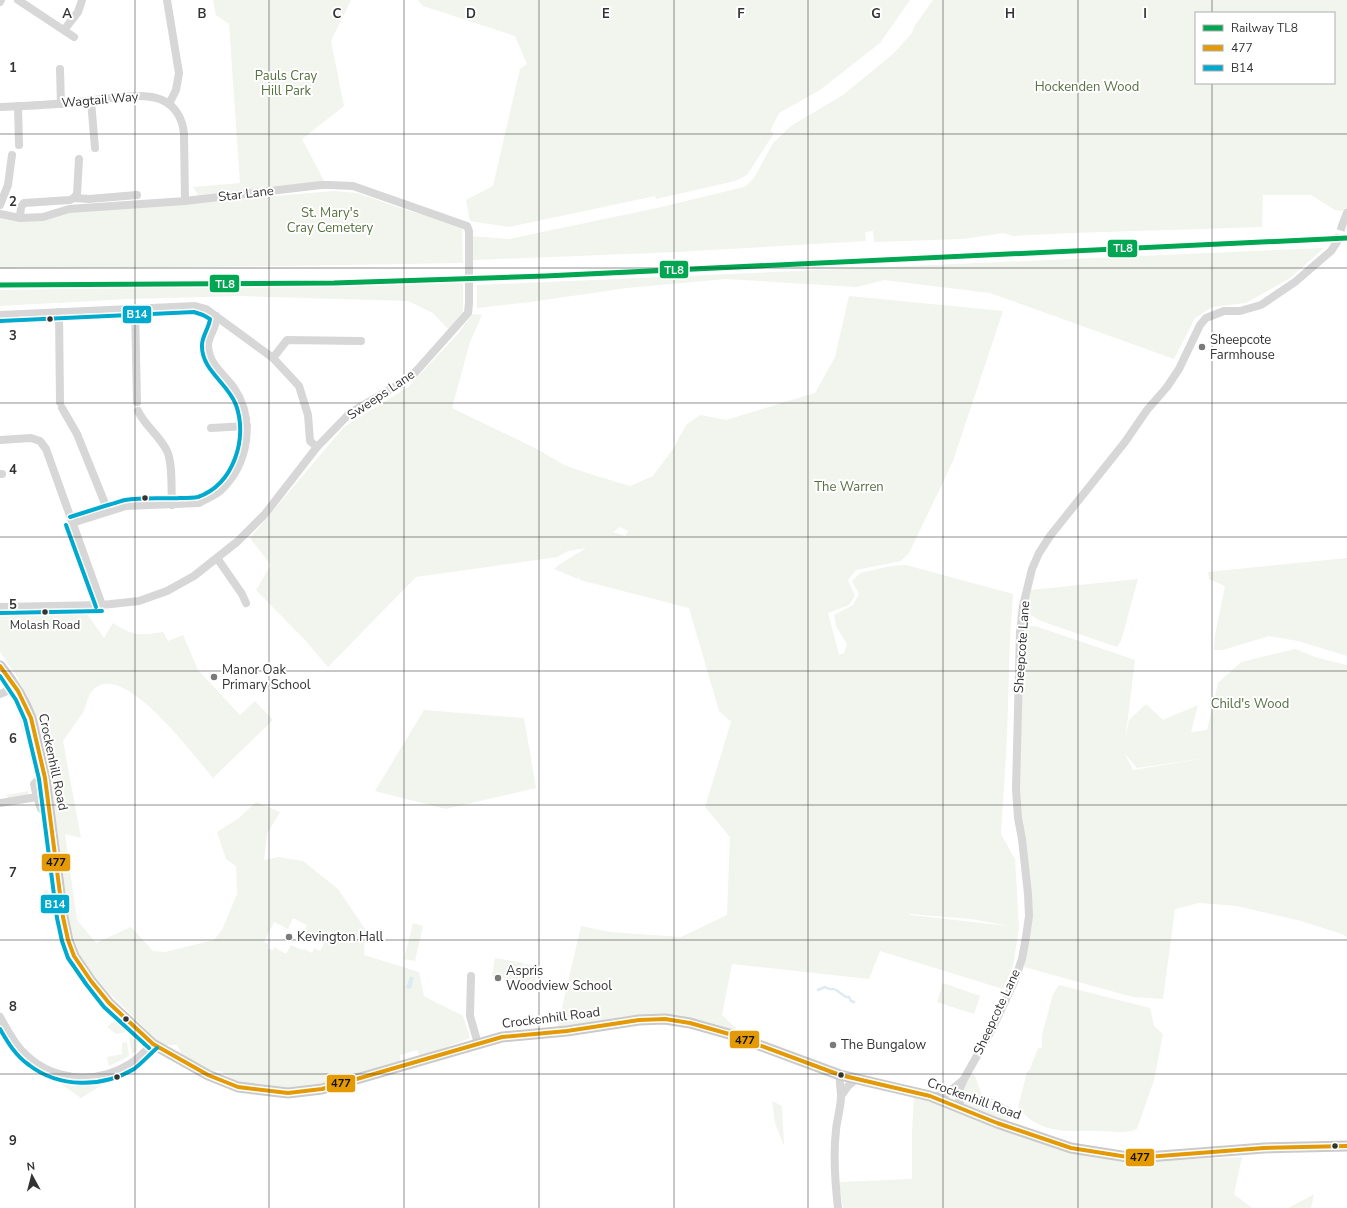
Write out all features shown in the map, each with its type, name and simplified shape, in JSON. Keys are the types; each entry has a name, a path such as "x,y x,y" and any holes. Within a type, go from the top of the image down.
{"main road":[{"name":"Crockenhill Road","path":"0,666 14,684 31,718 45,778 63,917 68,940 74,956 91,981 109,1003 153,1044 208,1075 238,1087 288,1093 322,1089 502,1037 567,1031 640,1020 665,1019 690,1023 729,1034 840,1075 930,1096 961,1110 1047,1141 1071,1148 1134,1158 1264,1148 1347,1146"}],"street":[{"path":"18,0 74,37"},
{"path":"64,30 78,12 82,0"},
{"path":"168,0 179,73 176,90 169,104 179,116 183,128 185,201"},
{"path":"60,69 61,104"},
{"name":"Wagtail Way","path":"0,107 61,104 143,96 161,99 169,104"},
{"path":"91,101 95,148"},
{"path":"18,106 19,145"},
{"path":"0,205 8,185 12,155"},
{"path":"74,198 77,194 79,159"},
{"name":"Star Lane","path":"0,214 20,218 43,217 69,209 185,201 320,185 353,186 467,226"},
{"path":"20,218 21,207 24,204 70,200 74,198 89,199 138,195"},
{"path":"1343,223 1347,213"},
{"name":"Sweeps Lane","path":"0,606 102,605 139,601 167,591 194,576 238,541 265,514 318,447 350,413 411,377 468,314 469,231 467,226"},
{"name":"Sheepcote Lane","path":"961,1110 959,1090 992,1029 1014,982 1022,959 1029,916 1028,894 1022,839 1018,818 1016,789 1018,684 1021,618 1032,569 1038,553 1125,442 1147,410 1167,387 1179,369 1200,324 1206,318 1220,312 1240,311 1261,305 1295,282 1331,251 1337,242"},
{"path":"0,315 196,306 206,309 273,358 298,386 308,415 310,440 318,447"},
{"path":"135,308 138,406 141,417 167,450 170,458 172,505"},
{"path":"60,312 61,405 78,434 108,511"},
{"path":"72,523 126,506 199,503 220,491 233,475 241,461 246,445 247,426 245,414 234,389 211,359 208,346 216,323 216,316"},
{"path":"273,358 287,340 361,341"},
{"path":"211,428 247,426"},
{"path":"0,440 31,438 40,441 46,449 102,605"},
{"path":"217,558 242,594 246,603"},
{"path":"0,694 5,692 14,684"},
{"path":"45,778 38,780 34,784 41,809 50,810"},
{"path":"0,803 37,797"},
{"path":"471,976 470,1016 478,1044"},
{"path":"0,1017 21,1050 32,1059 44,1068 58,1074 77,1078 102,1076 118,1071 131,1063 153,1044"},
{"path":"840,1075 839,1082 842,1096"},
{"path":"838,1208 835,1183 836,1131 842,1096 848,1086 856,1079"},
{"name":"Sheepcote Lane","path":"930,1096 945,1095 964,1079"}],"green space":[{"name":"Pauls Cray Hill Park","path":"213,0 351,0 331,41 344,106 302,139 324,181 198,195 193,187 240,183 229,24 216,15"},
{"path":"418,0 910,0 880,43 820,90 779,113 770,131 774,133 747,175 735,181 656,199 655,196 509,227 470,221 466,200 493,186 520,69 527,64 515,36 423,6"},
{"name":"Hockenden Wood","path":"933,0 1347,0 1347,212 1335,210 1311,195 1263,195 1262,227 1013,236 1004,233 962,239 874,242 873,231 865,232 866,241 677,252 473,260 471,236 509,239 657,208 744,187 754,178 773,143 791,126 843,95 893,54 912,33 914,27"},
{"name":"St. Mary's Cray Cemetery","path":"334,191 357,193 412,212 439,219 462,228 463,263 0,269 0,218 14,221 70,211 181,204"},
{"path":"1324,248 1289,279 1246,303 1212,307 1195,318 1174,359 990,293 884,280 857,287 726,279 627,288 477,308 477,285"},
{"path":"463,283 463,313 449,330 433,313 408,301 241,296 128,299 0,306 0,290"},
{"name":"The Warren","path":"849,296 1003,311 953,461 909,553 901,561 856,570 848,580 855,596 849,605 828,613 839,655 844,653 847,644 836,626 834,615 853,605 859,594 852,581 860,573 891,566 906,565 1013,594 1001,834 1015,859 1019,928 1013,966 1003,989 880,951 869,979 732,964 722,1015 739,1031 669,1016 557,1029 581,926 610,932 681,937 727,915 730,837 705,807 731,722 719,711 689,608 580,580 578,576 578,579 554,569 586,548 568,551 557,557 416,577 328,667 305,640 256,590 271,565 250,538 344,427 408,387 456,336 473,314 482,315 470,342 452,408 537,449 564,465 630,486 653,476 673,449 686,425 700,415 726,420 815,393 835,357","holes":["620,527 628,531 625,536 613,532","910,915 971,919 1009,926"]},
{"path":"1347,558 1347,656 1298,641 1269,636 1223,650 1214,650 1215,635 1225,586 1209,579 1208,572"},
{"path":"1138,579 1121,641 1117,647 1041,621 1025,612 1030,590"},
{"path":"87,614 104,638 113,623 131,633 136,634 163,632 168,641 183,635 198,670 240,715 255,701 273,720 213,778 176,733 140,699 123,688 107,684 92,691 88,697 82,714 63,741 81,838 65,834 77,920 96,943 131,927 153,951 165,952 214,940 222,930 237,894 236,866 226,859 217,832 239,818 256,802 280,812 267,834 264,860 278,857 303,861 338,889 365,929 364,955 419,972 424,996 463,1016 470,1038 420,1057 417,1050 400,1055 400,1062 326,1084 288,1089 238,1083 220,1071 203,1070 185,1060 177,1045 162,1045 106,990 81,959 69,923 33,714 18,678 0,652 0,615","holes":["293,918 307,925 303,933 324,944 320,951 314,948 312,953 291,945 286,954 274,947 273,950 268,949 268,944 264,942 274,922 288,929"]},
{"name":"Child's Wood","path":"1035,626 1135,660 1125,742 1129,720 1146,704 1163,720 1198,705 1191,732 1207,730 1218,683 1241,662 1295,649 1318,658 1347,665 1347,937 1301,921 1237,906 1199,903 1175,909 1163,999 1133,997 1024,967 1032,910 1019,802 1024,627","holes":["1125,754 1137,768 1207,758 1133,770"]},
{"path":"11,692 21,704 30,732 23,733 17,710 9,693"},
{"path":"424,710 524,718 536,788 446,809 375,791"},
{"path":"28,791 29,795 8,799 7,795"},
{"path":"47,856 53,881 50,882 45,857"},
{"path":"45,890 48,890 51,903 45,904 43,894"},
{"path":"413,923 423,926 415,961 404,959"},
{"path":"495,958 524,963 521,981 492,976"},
{"path":"525,964 538,966 535,983 521,981"},
{"path":"943,983 980,996 974,1014 937,1002"},
{"path":"1059,985 1150,1008 1154,1026 1163,1034 1154,1080 1137,1129 1123,1132 1056,1130 1039,1125 1026,1116 1018,1107 1027,1072 1030,1069 1038,1048 1042,1048 1042,1035 1053,994"},
{"path":"115,1020 126,1032 116,1034 107,1027"},
{"path":"128,1032 138,1041 137,1051 132,1054"},
{"path":"127,1042 129,1056 109,1066 107,1057 122,1054 122,1043"},
{"path":"971,1073 975,1076 982,1096 992,1098 1012,1108 1006,1123 963,1108 962,1091"},
{"path":"50,1076 82,1084 113,1078 81,1098"},
{"path":"914,1094 1071,1152 1175,1160 1242,1157 1234,1194 1252,1208 843,1208 839,1182 912,1179"},
{"path":"772,1101 782,1106 784,1146 775,1123"},
{"path":"1313,1195 1311,1208 1288,1208"}],"shaded area":[{"path":"410,976 414,978 411,989 406,988"}],"waterway":[{"path":"818,990 825,987 834,989"},
{"path":"836,990 846,997 849,997 851,1001 854,1002"}],"tunnel":[{"path":"1337,242 1343,223"}],"rail line":[{"name":"TL8","path":"0,285 334,283 545,276 1347,238"}],"transit line":[{"name":"B14","path":"0,321 194,312 210,319 202,342 203,354 210,369 232,397 236,405 239,418 239,445 229,471 221,482 210,491 198,497 125,500 70,517"},
{"name":"B14","path":"66,525 96,607"},
{"name":"B14","path":"0,613 102,611"},
{"name":"477","path":"0,666 18,691 31,718 45,778 63,917 68,940 74,956 91,981 109,1003 153,1044 208,1075 238,1087 288,1093 322,1089 502,1037 567,1031 639,1020 665,1019 690,1023 729,1034 840,1075 930,1096 997,1123 1071,1148 1134,1158 1264,1148 1347,1146"},
{"name":"B14","path":"0,676 16,700 25,720 39,779 57,918 62,941 68,958 104,1007 149,1048"},
{"name":"B14","path":"0,1029 20,1058 29,1065 41,1073 54,1078 81,1083 108,1080 122,1075 134,1069 157,1048"}],"place":[{"name":"Sheepcote Farmhouse","path":"1202,347"},
{"name":"Molash Road","path":"45,612"},
{"name":"Manor Oak Primary School","path":"214,677"},
{"name":"Kevington Hall","path":"289,937"},
{"name":"Aspris Woodview School","path":"498,978"},
{"name":"The Bungalow","path":"833,1045"}]}
